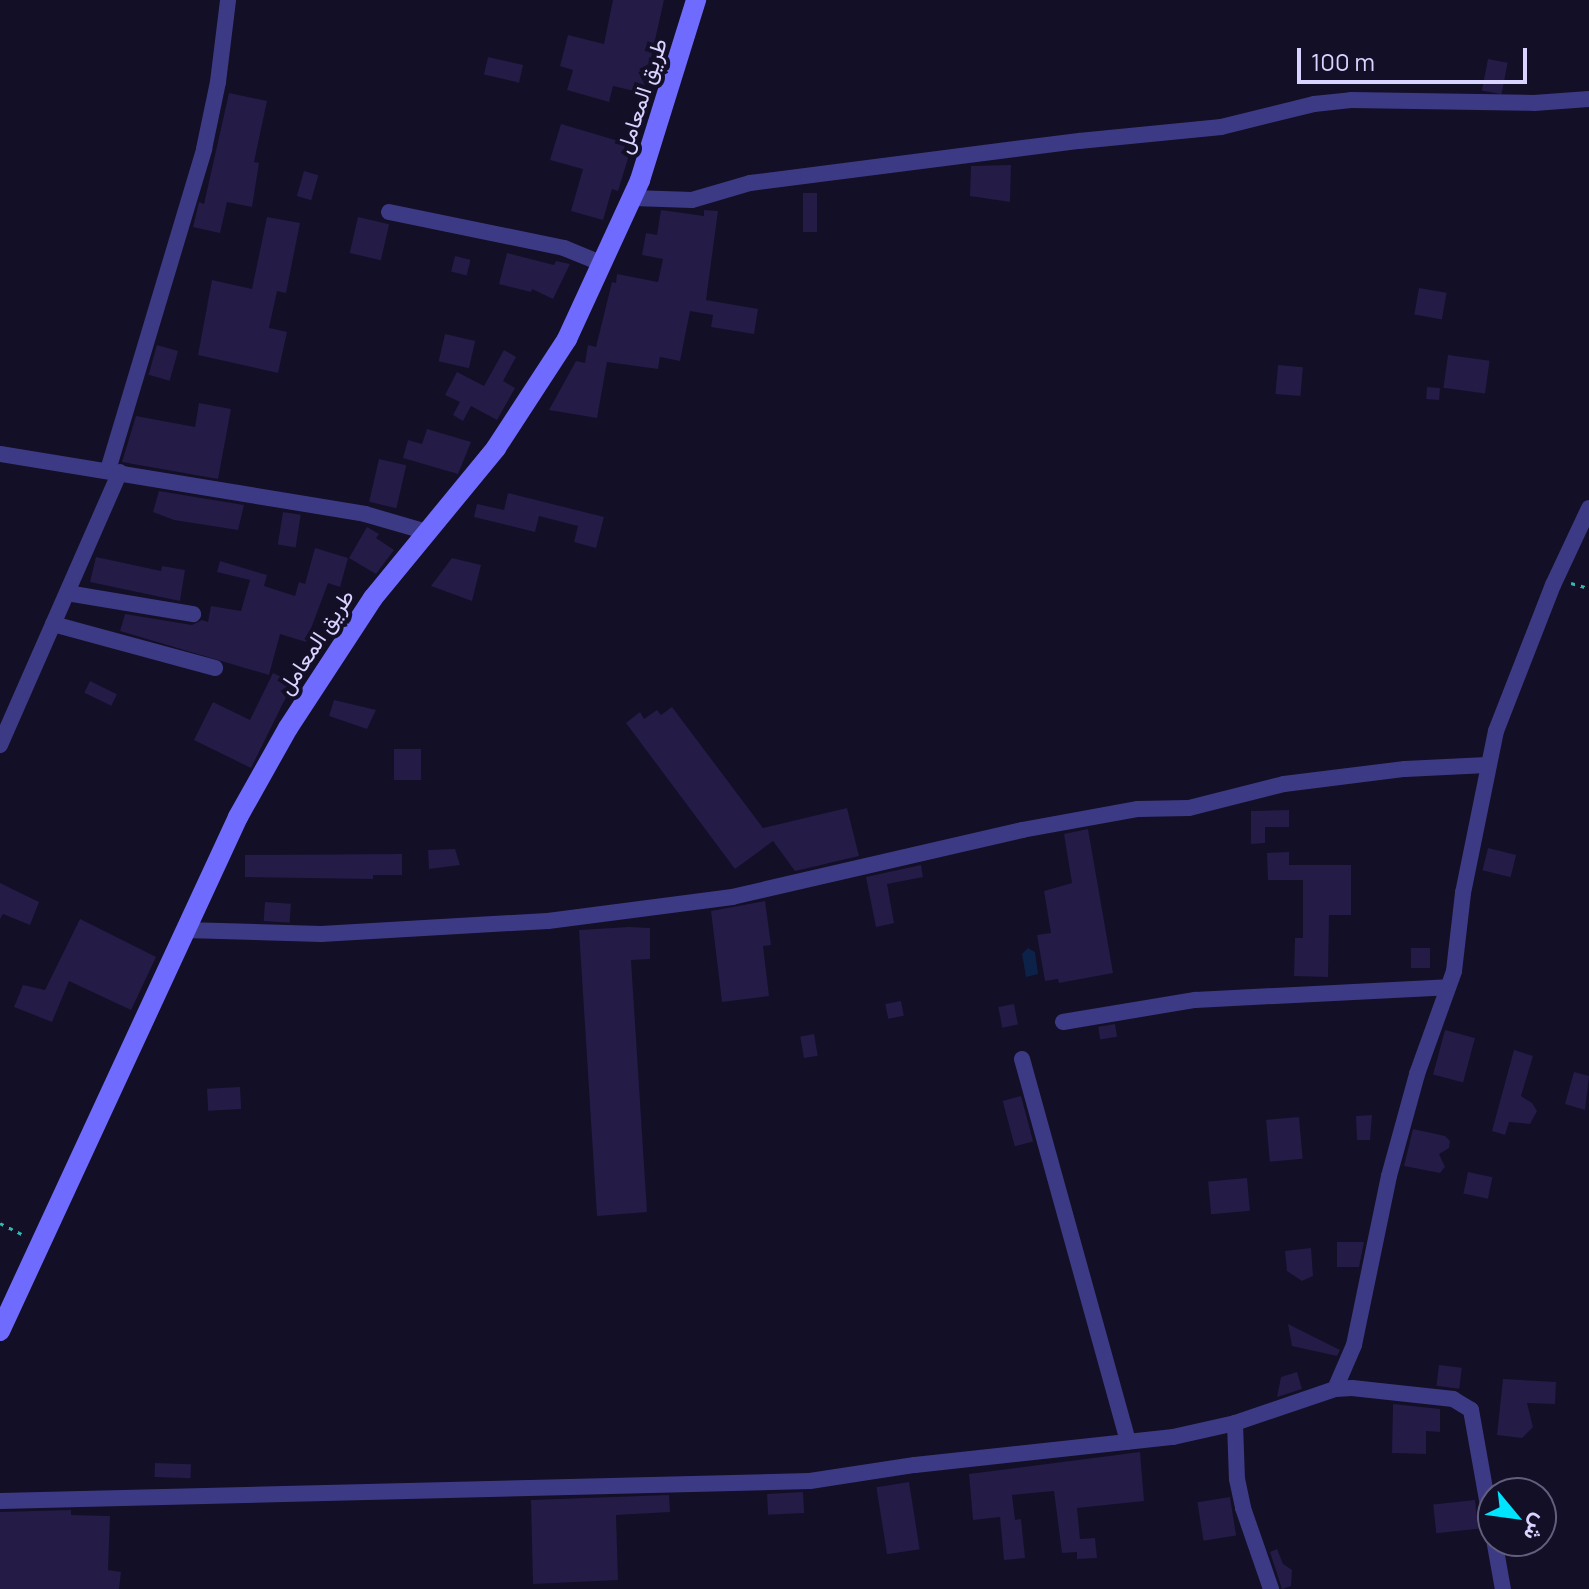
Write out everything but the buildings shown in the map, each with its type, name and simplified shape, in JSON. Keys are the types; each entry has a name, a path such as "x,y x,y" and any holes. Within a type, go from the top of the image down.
{"main road":[{"name":"طريق المعامل","path":"0,1331 238,817 288,728 373,598 496,448 567,339 633,198 696,0"}],"street":[{"path":"0,745 67,593 114,471 204,149 218,82 228,0"},
{"path":"633,198 692,200 750,183 1079,141 1221,127 1314,104 1351,100 1534,103 1589,99"},
{"path":"389,212 564,248 603,264"},
{"path":"0,454 365,514 427,532"},
{"path":"1335,1389 1354,1345 1393,1162 1417,1074 1454,971 1463,893 1496,731 1553,585 1589,508"},
{"path":"67,593 193,614"},
{"path":"53,624 215,668"},
{"path":"185,930 321,934 548,921 732,897 1007,833 1138,809 1189,808 1284,784 1405,769 1487,765"},
{"path":"1063,1022 1195,1000 1448,987"},
{"path":"1022,1059 1128,1442"},
{"path":"0,1501 796,1481 1173,1437 1235,1423 1335,1389 1453,1399 1471,1410 1503,1589"},
{"path":"1235,1423 1237,1479 1243,1508 1271,1589"}],"path":[{"path":"0,1223 41,1243"}],"water":[{"path":"1028,948 1035,952 1038,974 1026,977 1022,954"}]}
